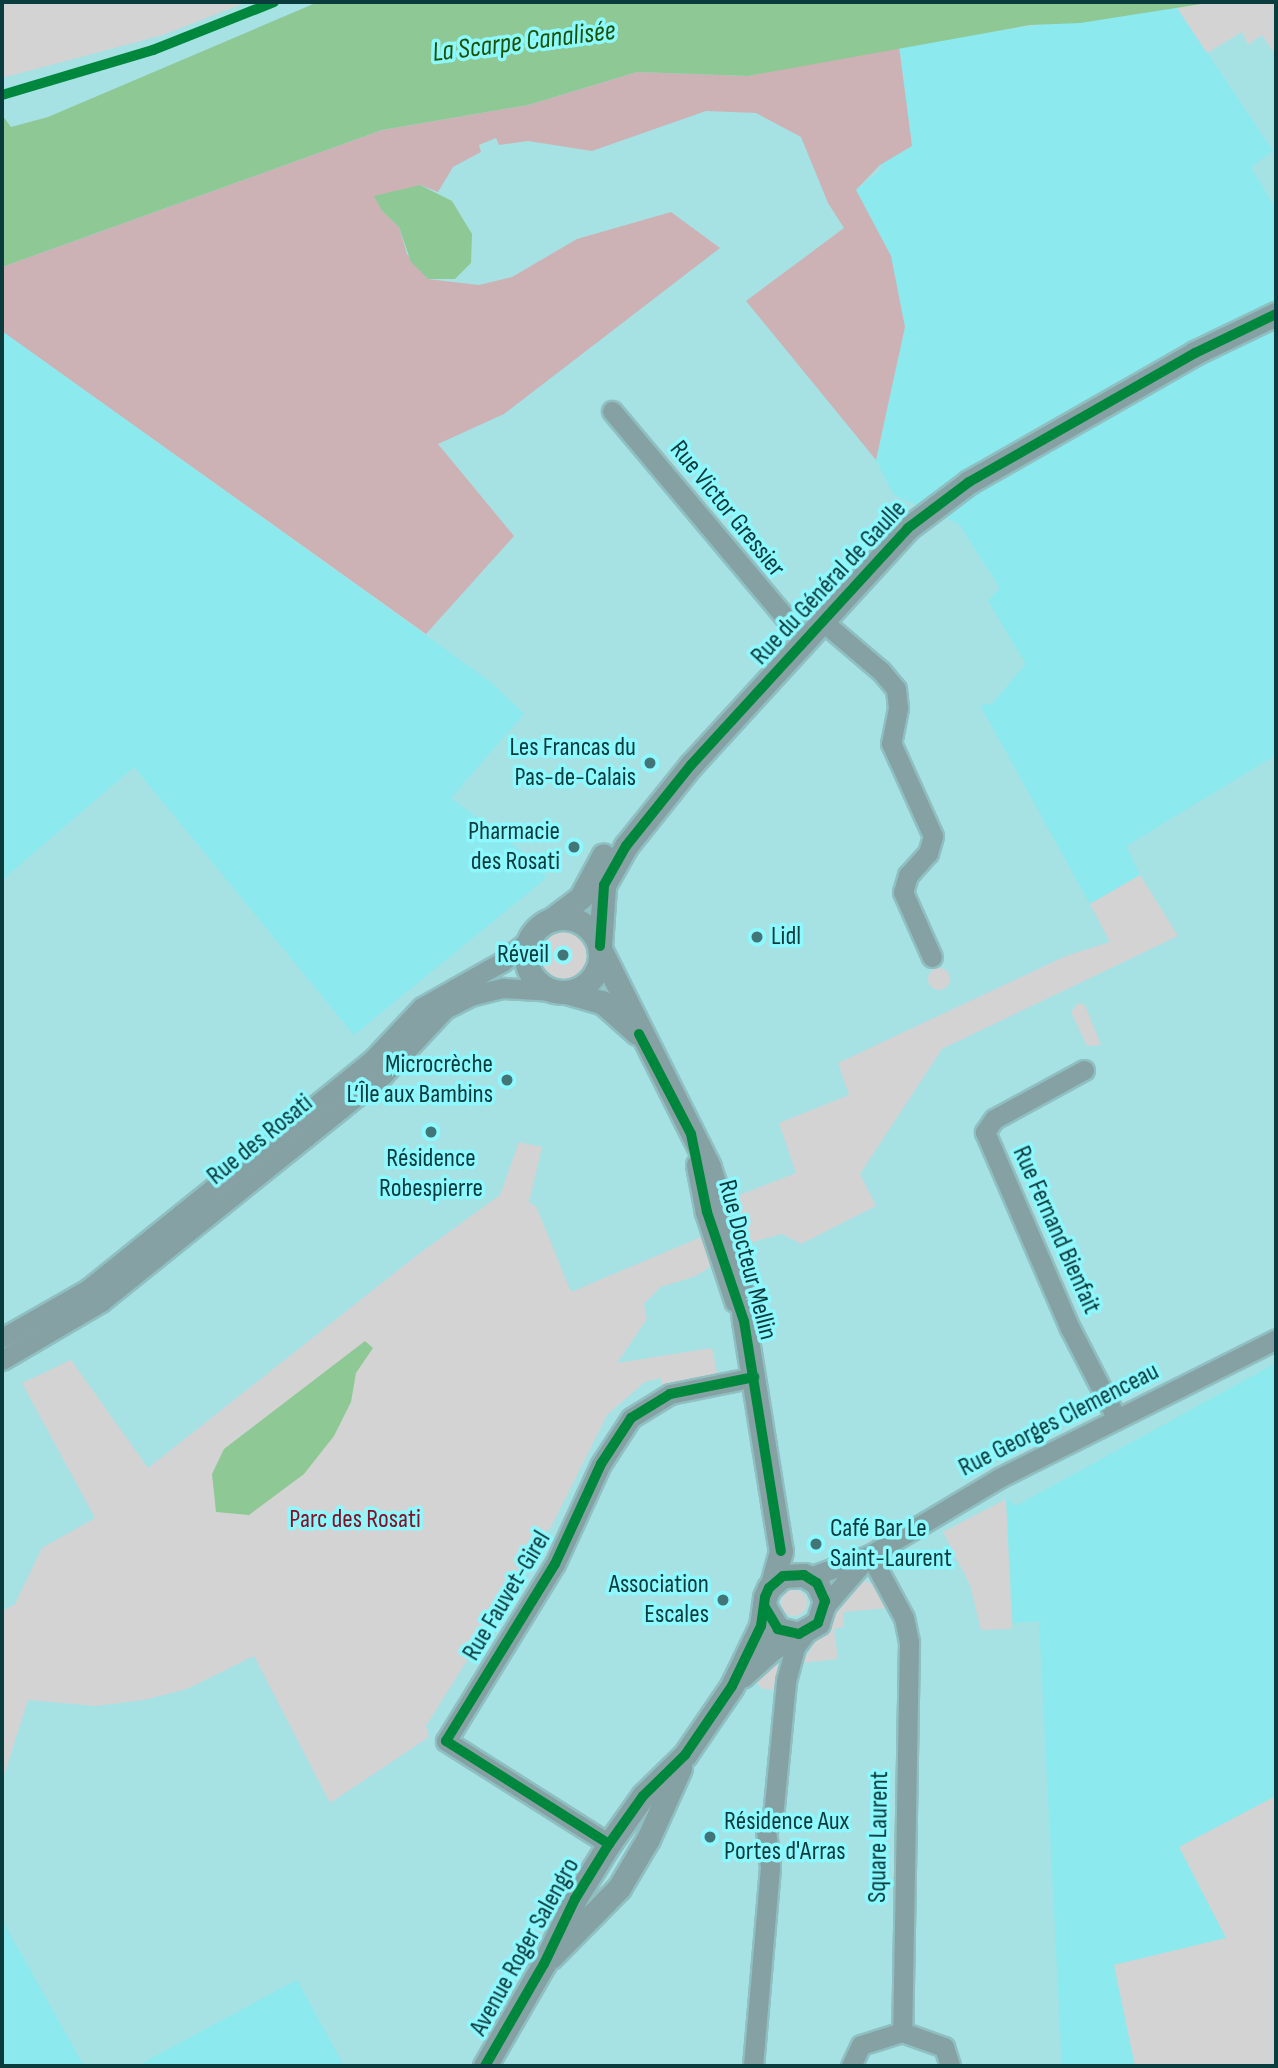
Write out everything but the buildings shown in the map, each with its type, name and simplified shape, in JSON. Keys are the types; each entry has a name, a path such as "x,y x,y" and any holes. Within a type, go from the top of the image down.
{"street":[{"name":"Rue du Général de Gaulle","path":"551,920 574,905 609,847 675,785 821,620 901,535 952,493 1195,353 1276,314"},
{"name":"Rue Victor Gressier","path":"612,411 804,640"},
{"path":"821,620 881,671 896,689 898,708 891,743 933,836 928,853 908,875 903,892 932,957"},
{"name":"Rue du Général de Gaulle","path":"600,949 600,907 607,877 675,785"},
{"path":"560,992 592,978 600,949 592,931 578,921 551,920 530,939 528,968 538,983 560,992 602,1002 639,1034"},
{"name":"Rue des Rosati","path":"2,1338 88,1289 372,1060 422,1007 502,962 530,939"},
{"name":"Rue Docteur Mellin","path":"600,949 639,1034 715,1181 731,1229 741,1268 744,1321 782,1551"},
{"name":"Rue des Rosati","path":"2,1360 101,1302 383,1075 452,1005 503,988 560,992"},
{"name":"Rue Fernand Bienfait","path":"1084,1070 994,1119 985,1132 1070,1328 1116,1418"},
{"name":"Rue Georges Clemenceau","path":"870,1555 999,1478 1276,1339"},
{"name":"Rue Fauvet-Girel","path":"609,1844 446,1741 555,1564 601,1464 631,1418 670,1394 754,1377"},
{"path":"803,1632 778,1629 764,1606 782,1551 823,1592 825,1606"},
{"path":"772,1584 787,1574 807,1576 870,1555"},
{"path":"753,2066 770,1867 766,1830 773,1817 786,1681 795,1647 803,1632 821,1619 825,1606 870,1555"},
{"name":"Square Laurent","path":"870,1555 904,1618 909,1643 902,2032"},
{"name":"Avenue Roger Salengro","path":"544,1964 618,1888 648,1839 685,1755 732,1686 761,1626 764,1606"},
{"name":"Avenue Roger Salengro","path":"732,1686 773,1648 803,1632"},
{"name":"Avenue Roger Salengro","path":"485,2066 544,1964 575,1899 609,1844 643,1796 685,1755"},
{"path":"851,2066 861,2046 902,2032 944,2047 950,2066"}],"shaded area":[{"path":"1175,5 1273,151 1251,167 1276,210 1276,755 1126,846 1140,875 1090,904 980,705 992,704 1026,664 988,601 1000,588 959,524 894,495 876,460 905,327 856,190 882,169 880,165 912,146 899,46"},
{"path":"899,46 912,146 880,165 856,190 891,256 905,327 876,460 746,301 844,228 828,203 801,137 756,113 706,111 592,151 528,141 499,145 496,138 479,145 481,152 453,167 438,192 420,185 382,211 399,227 407,254 428,279 479,285 512,277 577,239 671,212 720,248 504,414 438,444 514,536 426,634 2,331 2,267 382,130 528,105 637,72 748,76"},
{"path":"2,331 492,683 524,714 451,798 545,869 545,879 354,1035 134,767 2,880"},
{"path":"1276,1363 1276,1796 1180,1847 1226,1938 1114,1965 1135,2066 1062,2066 1039,1621 1013,1623 1006,1499 1016,1506"},
{"path":"2,1920 6,1927 84,2066 2,2066"},
{"path":"297,1980 344,2066 137,2066"}],"green space":[{"path":"2,2 247,2 163,35 2,78"},
{"path":"1276,2 1276,56 1262,35 1248,45 1242,32 1207,53 1175,5"},
{"name":"Parc des Rosati","path":"1140,875 1178,936 942,1049 860,1174 876,1206 801,1244 782,1234 746,1244 696,1276 661,1287 644,1304 647,1319 617,1363 712,1348 718,1377 663,1386 660,1378 645,1382 607,1415 553,1523 426,1726 429,1737 330,1803 254,1656 187,1689 144,1700 96,1706 28,1700 2,1782 2,1611 15,1604 42,1548 95,1518 22,1383 71,1360 148,1468 416,1256 500,1195 519,1142 542,1147 529,1203 536,1206 571,1292 720,1229 737,1196 796,1173 779,1123 849,1095 838,1063 1066,956 1110,942 1090,904"},
{"path":"563,931 581,938 588,956 581,974 563,981 545,974 538,956 545,938"},
{"path":"935,968 943,968 950,975 950,983 943,990 935,990 928,983 928,975"},
{"path":"1078,1003 1085,1005 1101,1045 1087,1046 1071,1012"},
{"path":"1006,1499 1012,1629 981,1630 970,1585 943,1532"},
{"path":"860,1579 877,1586 888,1608 843,1612 844,1627 834,1629 838,1659 802,1663 839,1601"},
{"path":"794,1590 803,1594 807,1603 803,1612 794,1616 785,1612 781,1603 785,1594"},
{"path":"769,1661 781,1666 777,1690 763,1689 752,1679"},
{"path":"1276,1796 1276,2066 1135,2066 1114,1965 1226,1938 1179,1847"}],"water":[{"name":"La Scarpe Canalisée","path":"318,2 1214,2 1080,23 1030,25 748,76 637,72 528,105 382,130 2,267 2,115 11,127 48,117"},
{"path":"420,185 452,201 472,234 471,263 455,279 428,279 411,262 399,227 382,211 374,196"},
{"path":"365,1341 373,1348 356,1373 351,1402 334,1436 304,1474 249,1515 216,1512 212,1474 224,1449"}],"cycle path":[{"path":"2,95 153,50 274,2"},
{"path":"600,946 604,885 626,846 691,765 908,528 969,482 1195,353 1276,314"},
{"path":"639,1034 691,1134 707,1212 744,1321 781,1551"},
{"path":"609,1844 446,1741 555,1564 601,1464 631,1418 670,1394 754,1377"},
{"path":"485,2066 544,1964 575,1899 609,1844 643,1796 685,1755 732,1686 761,1626 765,1597 769,1588 783,1576 804,1575 817,1583 825,1601 818,1623 799,1634 778,1629 764,1606"}],"place":[{"name":"Les Francas du Pas-de-Calais","path":"650,763"},
{"name":"Pharmacie des Rosati","path":"574,847"},
{"name":"Lidl","path":"757,937"},
{"name":"Réveil","path":"563,955"},
{"name":"Microcrèche L’Île aux Bambins","path":"507,1080"},
{"name":"Résidence Robespierre","path":"431,1132"},
{"name":"Café Bar Le Saint-Laurent","path":"816,1544"},
{"name":"Association Escales","path":"723,1600"},
{"name":"Résidence Aux Portes d'Arras","path":"710,1837"}]}
